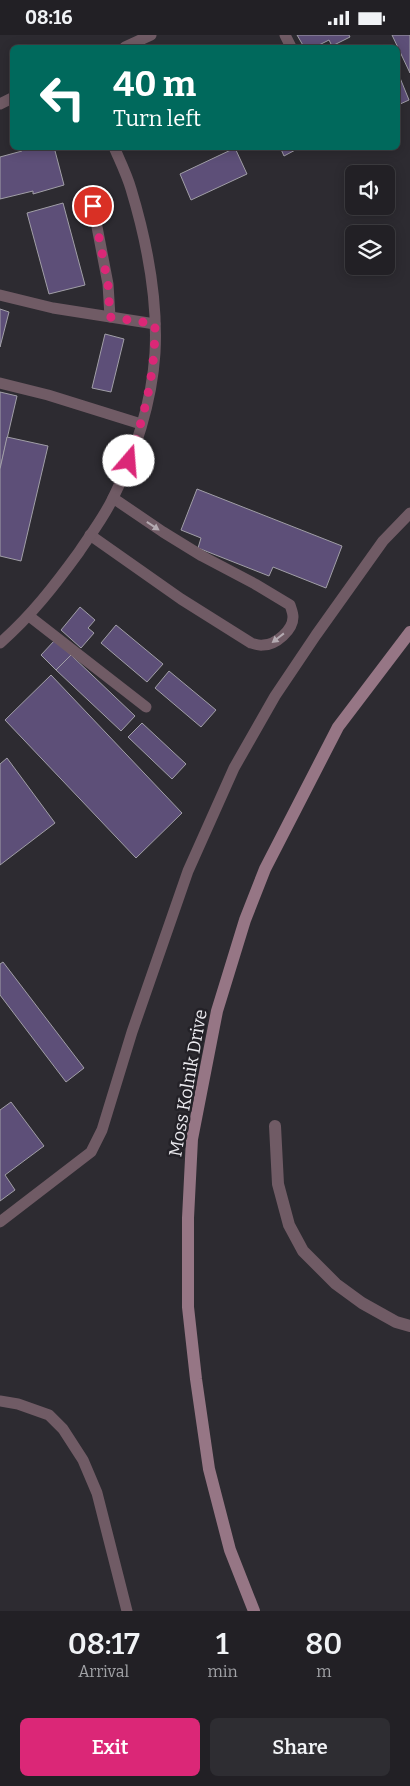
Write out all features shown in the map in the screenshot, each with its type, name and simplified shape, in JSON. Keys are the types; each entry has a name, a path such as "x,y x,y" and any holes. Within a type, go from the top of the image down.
{"main road":[{"name":"Moss Kolnik Drive","path":"254,1611 230,1549 208,1469 196,1379 188,1307 188,1218 192,1139 217,1011 245,921 265,869 338,727 410,632"}],"street":[{"path":"275,1126 278,1185 290,1225 303,1251 336,1284 362,1303 396,1322 410,1326"}],"lane":[{"path":"129,45 151,35"},
{"path":"0,643 48,594 90,535 113,499 129,461 141,424 155,353 151,271 131,189 115,150"},
{"path":"93,206 108,284 110,317"},
{"path":"0,295 53,308 155,324"},
{"path":"0,383 48,395 141,424"},
{"path":"90,535 181,599 251,643 261,646 270,644 291,626 293,616 290,605 255,583 194,551 113,499"},
{"path":"0,1222 91,1152 102,1130 132,1033 188,871 234,768 275,696 316,635 383,541 410,513"},
{"path":"29,615 146,707"},
{"path":"0,1401 18,1404 49,1415 63,1429 82,1460 97,1493 127,1611"}],"building":[{"path":"297,35 349,35 350,37 334,45 332,45 329,40 319,45 303,45"},
{"path":"392,35 410,35 410,73 400,52 400,45 397,45"},
{"path":"400,78 409,100 400,104"},
{"path":"55,150 64,185 33,194 33,191 0,199 0,157 22,151"},
{"path":"231,150 236,150 247,174 191,200 180,174"},
{"path":"281,150 295,150 284,156"},
{"path":"63,203 85,285 49,294 27,213"},
{"path":"0,309 9,312 0,347"},
{"path":"105,334 124,339 111,392 92,388"},
{"path":"0,392 17,396 0,469"},
{"path":"7,437 48,446 21,561 0,556 0,469"},
{"path":"197,489 342,546 326,588 273,567 269,576 198,548 201,538 181,530"},
{"path":"80,607 95,620 88,628 94,633 81,648 61,630"},
{"path":"116,625 163,664 147,682 101,643"},
{"path":"55,640 71,655 56,670 41,655"},
{"path":"71,655 135,716 121,731 56,670"},
{"path":"169,671 216,710 201,727 155,688"},
{"path":"51,675 182,813 136,858 5,720"},
{"path":"142,723 186,764 172,779 128,737"},
{"path":"7,758 55,823 0,865 0,764"},
{"path":"3,962 84,1068 66,1082 0,995 0,964"},
{"path":"11,1102 44,1146 5,1175 15,1190 0,1201 0,1110"}],"route":[{"path":"93,206 108,284 110,317 155,324 155,353 150,387 129,461"}]}
